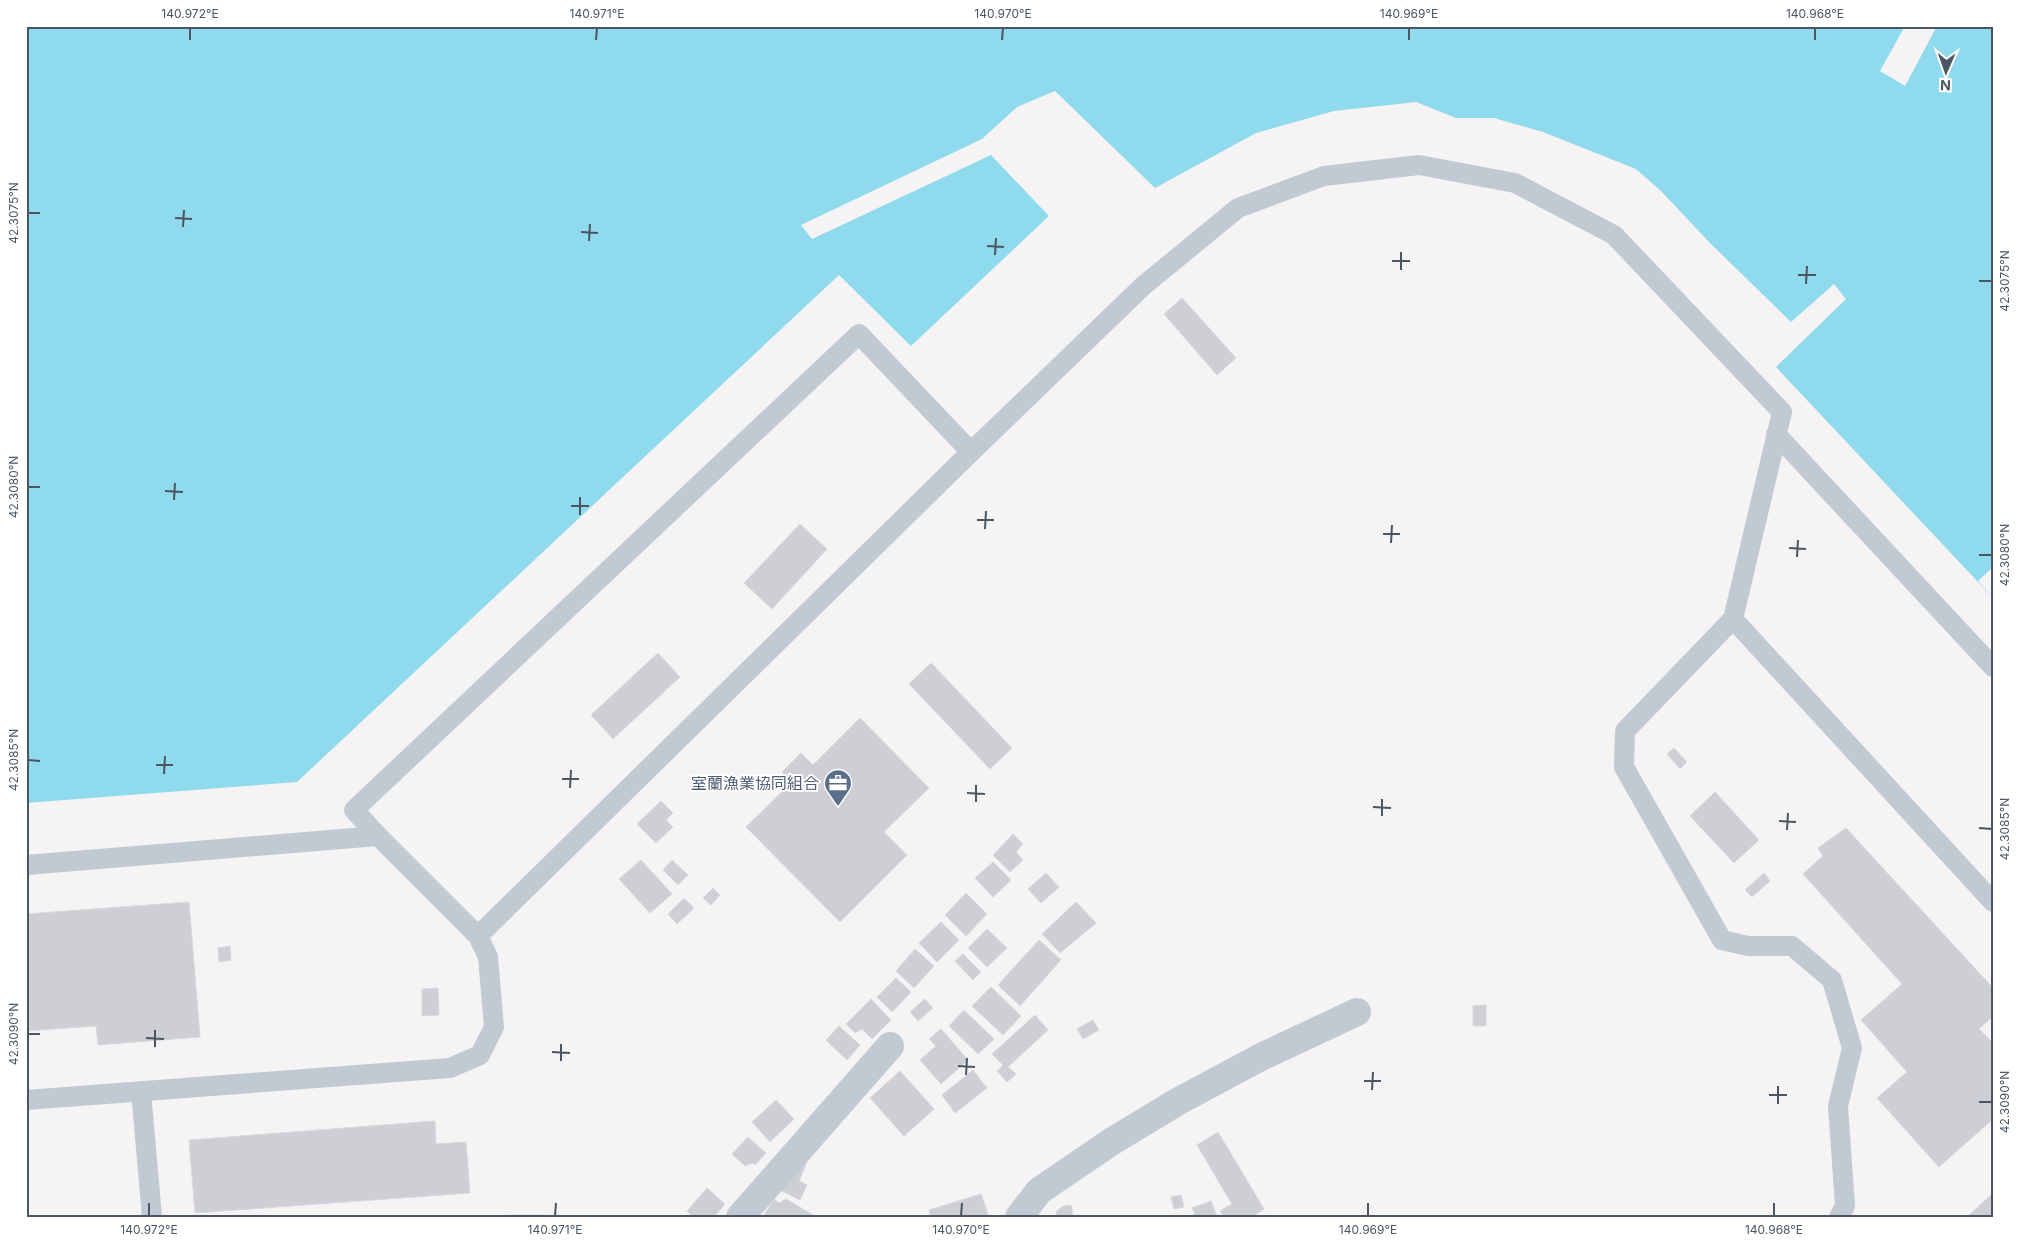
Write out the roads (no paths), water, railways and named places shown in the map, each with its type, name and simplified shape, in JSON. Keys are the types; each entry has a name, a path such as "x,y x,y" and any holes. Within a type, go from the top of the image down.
{"street":[{"path":"1019,1217 1039,1191 1112,1142 1177,1102 1261,1057 1357,1012"},
{"path":"740,1217 890,1046"}],"lane":[{"path":"478,936 971,452 1143,286 1238,208 1324,176 1419,165 1515,183 1614,236 1782,412 1733,619 1625,731 1624,767 1722,940 1748,946 1792,946 1832,980 1852,1048 1838,1106 1845,1206 1839,1217"},
{"path":"26,1100 450,1068 480,1055 494,1027 488,957 478,936 354,810 859,334 971,452"},
{"path":"1776,434 1993,667"},
{"path":"1733,619 1993,902"},
{"path":"26,865 378,836"},
{"path":"141,1092 152,1217"}],"water":[{"path":"26,26 1905,26 1880,71 1905,86 1937,26 1993,26 1993,598 1776,367 1846,299 1834,284 1791,322 1710,243 1661,191 1636,169 1543,132 1494,118 1456,118 1416,102 1334,111 1256,133 1155,188 1055,91 1017,107 982,139 801,225 812,239 991,155 1049,216 911,346 839,275 297,782 26,803"}],"place":[{"name":"室蘭漁業協同組合","path":"838,807"}]}
